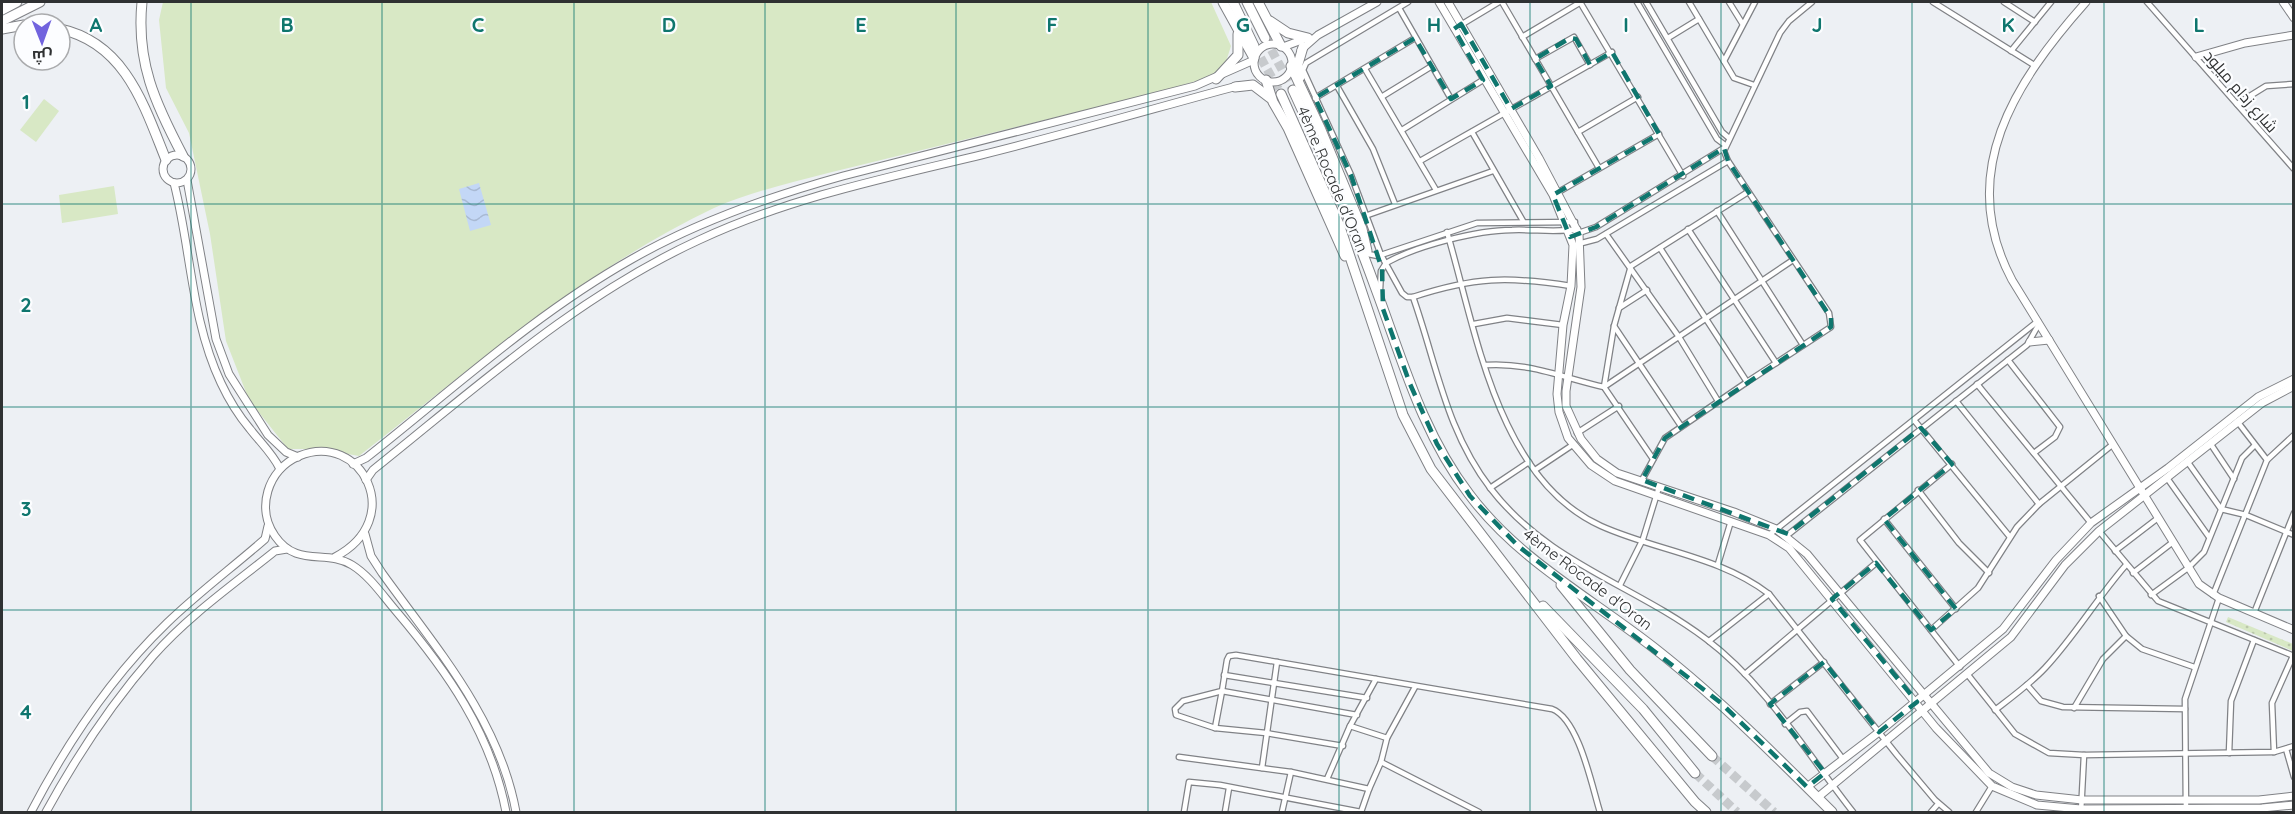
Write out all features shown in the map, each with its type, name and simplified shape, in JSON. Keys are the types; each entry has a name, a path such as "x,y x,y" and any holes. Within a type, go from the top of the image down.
{"highway":[{"path":"2,10 17,2"},
{"path":"2,21 40,2"},
{"path":"142,2 140,37 143,63 156,99 183,156"},
{"path":"1223,2 1254,59"},
{"path":"1233,2 1254,46"},
{"path":"1247,2 1265,38"},
{"path":"1258,2 1282,46"},
{"path":"1266,18 1283,31 1313,37"},
{"path":"1216,79 1238,55 1238,29"},
{"path":"72,34 96,44 120,63 144,105 166,160"},
{"path":"1303,47 1298,64 1304,91"},
{"path":"1291,65 1362,229 1380,290 1383,309"},
{"path":"1265,80 1273,102 1288,128 1362,292"},
{"path":"1235,87 1253,85 1273,102"},
{"name":"4ème Rocade d'Oran","path":"1293,90 1358,240 1418,405 1437,444 1458,479 1490,520 1554,575 1649,644 1721,703 1832,813"},
{"name":"4ème Rocade d'Oran","path":"1281,94 1339,224 1410,432 1445,490 1577,658 1706,813"},
{"path":"1554,575 1630,670 1712,756"},
{"path":"1518,582 1643,709 1695,773"}],"main road":[{"path":"353,464 366,458 571,296 632,259 692,231 802,188 1156,97 1216,79 1254,59 1264,45 1282,46 1313,37 1377,2"},
{"path":"1439,2 1458,26 1511,109 1556,194 1573,245 1571,286 1557,373 1559,412 1573,444 1596,470 1615,481 1655,497 1769,535 1789,548 1954,749 1992,786 2037,805 2081,811 2186,811 2294,805"},
{"path":"1448,2 1483,80 1577,228 1582,243 1581,287 1567,377 1566,406 1579,436 1597,459 1617,473 1776,529 1786,536 1807,554 1989,773 2003,783 2036,795 2082,800 2259,800 2294,796"},
{"path":"2086,2 2034,65 2016,96 1997,143 1989,195 1997,248 2012,280 2199,584 2216,597 2294,630"},
{"path":"2283,2 2294,18"},
{"path":"2196,57 2244,43 2294,35"},
{"path":"366,480 373,470 573,311 641,270 699,240 761,214 826,193 1027,143 1235,87 1265,80 1279,80 1289,72 1303,47 1313,37"},
{"path":"1282,46 1289,54 1291,65"},
{"path":"1254,59 1256,71 1265,80"},
{"path":"280,469 248,427 221,385 207,351 174,183 164,174 166,160 172,156 183,156 192,167 187,180 216,339 226,365 244,399 268,435 286,452 298,457"},
{"path":"174,183 187,180"},
{"path":"692,231 699,240"},
{"path":"2030,342 2049,340"},
{"path":"1807,787 1960,667 2015,616 2056,560 2091,523 2167,478 2210,443 2258,397 2294,379"},
{"path":"1817,798 2011,638 2065,565 2141,492 2236,419 2294,386"},
{"path":"32,813 73,740 122,672 180,611 265,539 268,523 267,495 280,469 298,457 326,453 353,464 366,480 373,507 365,534 352,548 335,557 310,558 288,549 276,537 268,523"},
{"path":"365,534 371,556 382,573 453,667 474,701 504,769 516,813"},
{"path":"46,813 64,778 106,716 154,656 195,616 275,551 288,549"},
{"path":"335,557 356,568 374,585 454,684 493,765 506,813"}],"street":[{"path":"1408,2 1306,63 1304,73 1351,175 1380,255 1402,293 1413,297 1462,282 1506,278 1571,286"},
{"path":"1458,26 1500,2 1599,168"},
{"path":"1522,36 1581,2 1683,176"},
{"path":"1637,2 1716,139 1725,146 1728,160 1831,318 1831,327 1665,438 1642,480"},
{"path":"1646,2 1722,132 1729,138"},
{"path":"1689,2 1734,78 1754,85"},
{"path":"1729,2 1742,23"},
{"path":"1724,61 1755,2"},
{"path":"1380,290 1381,271 1386,264 1474,233 1596,227 1683,176 1725,146 1780,33 1794,16 1812,2"},
{"path":"1934,2 2034,65"},
{"path":"2007,2 2035,22"},
{"path":"2011,51 2051,2"},
{"name":"شارع زدام ميلود","path":"2147,2 2294,169"},
{"path":"1399,8 1451,99"},
{"path":"1668,38 1699,19"},
{"path":"1654,32 1661,28"},
{"path":"1315,98 1415,38"},
{"path":"1535,59 1574,38 1590,65"},
{"path":"1420,161 1612,52"},
{"path":"1383,96 1432,66"},
{"path":"1365,69 1383,96 1436,190"},
{"path":"1402,130 1483,80"},
{"path":"2237,104 2266,86 2294,84"},
{"path":"1337,86 1373,149 1395,204"},
{"path":"1578,132 1638,98"},
{"path":"1472,132 1492,171 1523,221"},
{"path":"1556,194 1659,134"},
{"path":"1573,245 1606,234 1728,160"},
{"path":"1365,216 1492,171"},
{"path":"1604,387 1618,308 1631,266 1748,192"},
{"path":"1717,211 1764,280 1803,345"},
{"path":"1368,254 1380,255 1477,224 1523,221 1568,230 1577,228"},
{"path":"1688,229 1776,363"},
{"path":"1447,232 1502,418 1535,470 1563,502 1602,526 1718,564 1749,579 1769,594 1886,742 1938,804 1949,813"},
{"path":"1606,234 1631,266 1679,337 1718,401"},
{"path":"1659,248 1748,382"},
{"path":"1604,387 1793,260"},
{"path":"1618,308 1647,290"},
{"path":"1413,297 1453,427 1490,488 1540,540 1658,605 1709,642 1745,674 1825,773 1853,813"},
{"path":"1474,324 1507,318 1563,326"},
{"path":"1779,541 2030,342 2038,323"},
{"path":"1769,535 2038,323"},
{"path":"1614,326 1681,426"},
{"path":"2008,360 2060,427 2055,437 2034,453"},
{"path":"1486,365 1505,364 1557,373 1604,387 1653,459"},
{"path":"1977,384 2091,523"},
{"path":"1956,401 2038,504"},
{"path":"1535,470 1573,444 1579,436 1619,406"},
{"path":"2236,419 2254,446 2267,460"},
{"path":"1914,420 2010,537"},
{"path":"2186,811 2185,709 2188,686 2211,623 2216,597 2267,460 2294,435"},
{"path":"2210,443 2234,479"},
{"path":"1931,630 1956,609 1989,573 2010,537 2038,504 2112,445"},
{"path":"2151,595 2188,568 2204,552 2242,458 2254,446"},
{"path":"2187,461 2221,509 2246,515 2294,535"},
{"path":"1490,488 1529,462"},
{"path":"1952,464 1860,540 1960,667"},
{"path":"2167,478 2209,537"},
{"path":"1620,585 1643,539 1659,487"},
{"path":"1918,490 1959,543 1989,573"},
{"path":"2254,614 2294,513"},
{"path":"2115,551 2158,518"},
{"path":"1884,519 1956,609"},
{"path":"1718,564 1731,521"},
{"path":"2099,531 2151,595 2166,605 2293,656 2272,703 2274,752"},
{"path":"2133,573 2173,542"},
{"path":"1745,674 1876,563"},
{"path":"1995,710 2027,685 2053,660 2099,596 2126,565"},
{"path":"1709,642 1769,594"},
{"path":"2099,596 2126,636 2142,649 2194,667"},
{"path":"2074,708 2103,659 2126,636"},
{"path":"2229,753 2231,701 2254,640"},
{"path":"1215,728 1229,656 1277,662 1557,711 1564,718 1584,757 1600,813"},
{"path":"1262,768 1277,662"},
{"path":"1770,704 1824,662"},
{"path":"1224,675 1367,698"},
{"path":"1968,675 2015,734 2034,747 2049,753 2084,755 2274,752 2294,746"},
{"path":"1328,779 1350,726 1376,679"},
{"path":"2027,685 2046,703 2074,708 2185,709"},
{"path":"1184,813 1189,782 1286,797 1361,812 1381,762 1386,738 1415,687"},
{"path":"1343,746 1266,733 1215,728 1176,715 1175,710 1183,701 1222,691 1357,715"},
{"path":"1785,724 1800,712 1807,711 1843,759"},
{"path":"1350,726 1386,738"},
{"path":"2286,749 2294,777"},
{"path":"2081,811 2084,755"},
{"path":"1179,757 1291,772 1369,789"},
{"path":"1381,762 1479,813"},
{"path":"1282,813 1291,772"},
{"path":"1976,813 1992,786"},
{"path":"1225,813 1229,788"},
{"path":"1931,813 1938,804"}],"highlighted area":[{"path":"1461,24 1511,109 1551,86 1535,59 1570,38 1576,39 1590,65 1612,52 1659,134 1553,195 1570,237 1596,227 1724,148 1728,161 1831,318 1831,327 1665,438 1642,480 1788,534 1921,428 1952,464 1884,519 1956,609 1931,630 1876,563 1832,599 1917,702 1879,732 1824,662 1770,704 1825,773 1807,787 1721,703 1518,546 1470,496 1437,444 1410,384 1383,309 1382,269 1351,175 1315,98 1415,38 1451,99 1483,80 1454,29"}],"green space":[{"path":"163,2 1211,2 1231,46 1224,68 1213,76 1163,91 785,184 714,208 666,233 574,291 487,355 359,456 320,449 288,449 249,400 226,341 210,234 189,133 166,88 159,20"},
{"path":"44,99 59,111 36,142 20,130"},
{"path":"114,186 118,214 62,223 59,195"},
{"path":"2228,617 2293,644 2293,651 2226,622"}],"water":[{"path":"479,183 491,225 470,231 459,189"}],"tunnel":[{"path":"1265,38 1293,90"},
{"path":"1254,46 1281,94"},
{"path":"1712,756 1774,812"},
{"path":"1695,773 1737,812"}]}
